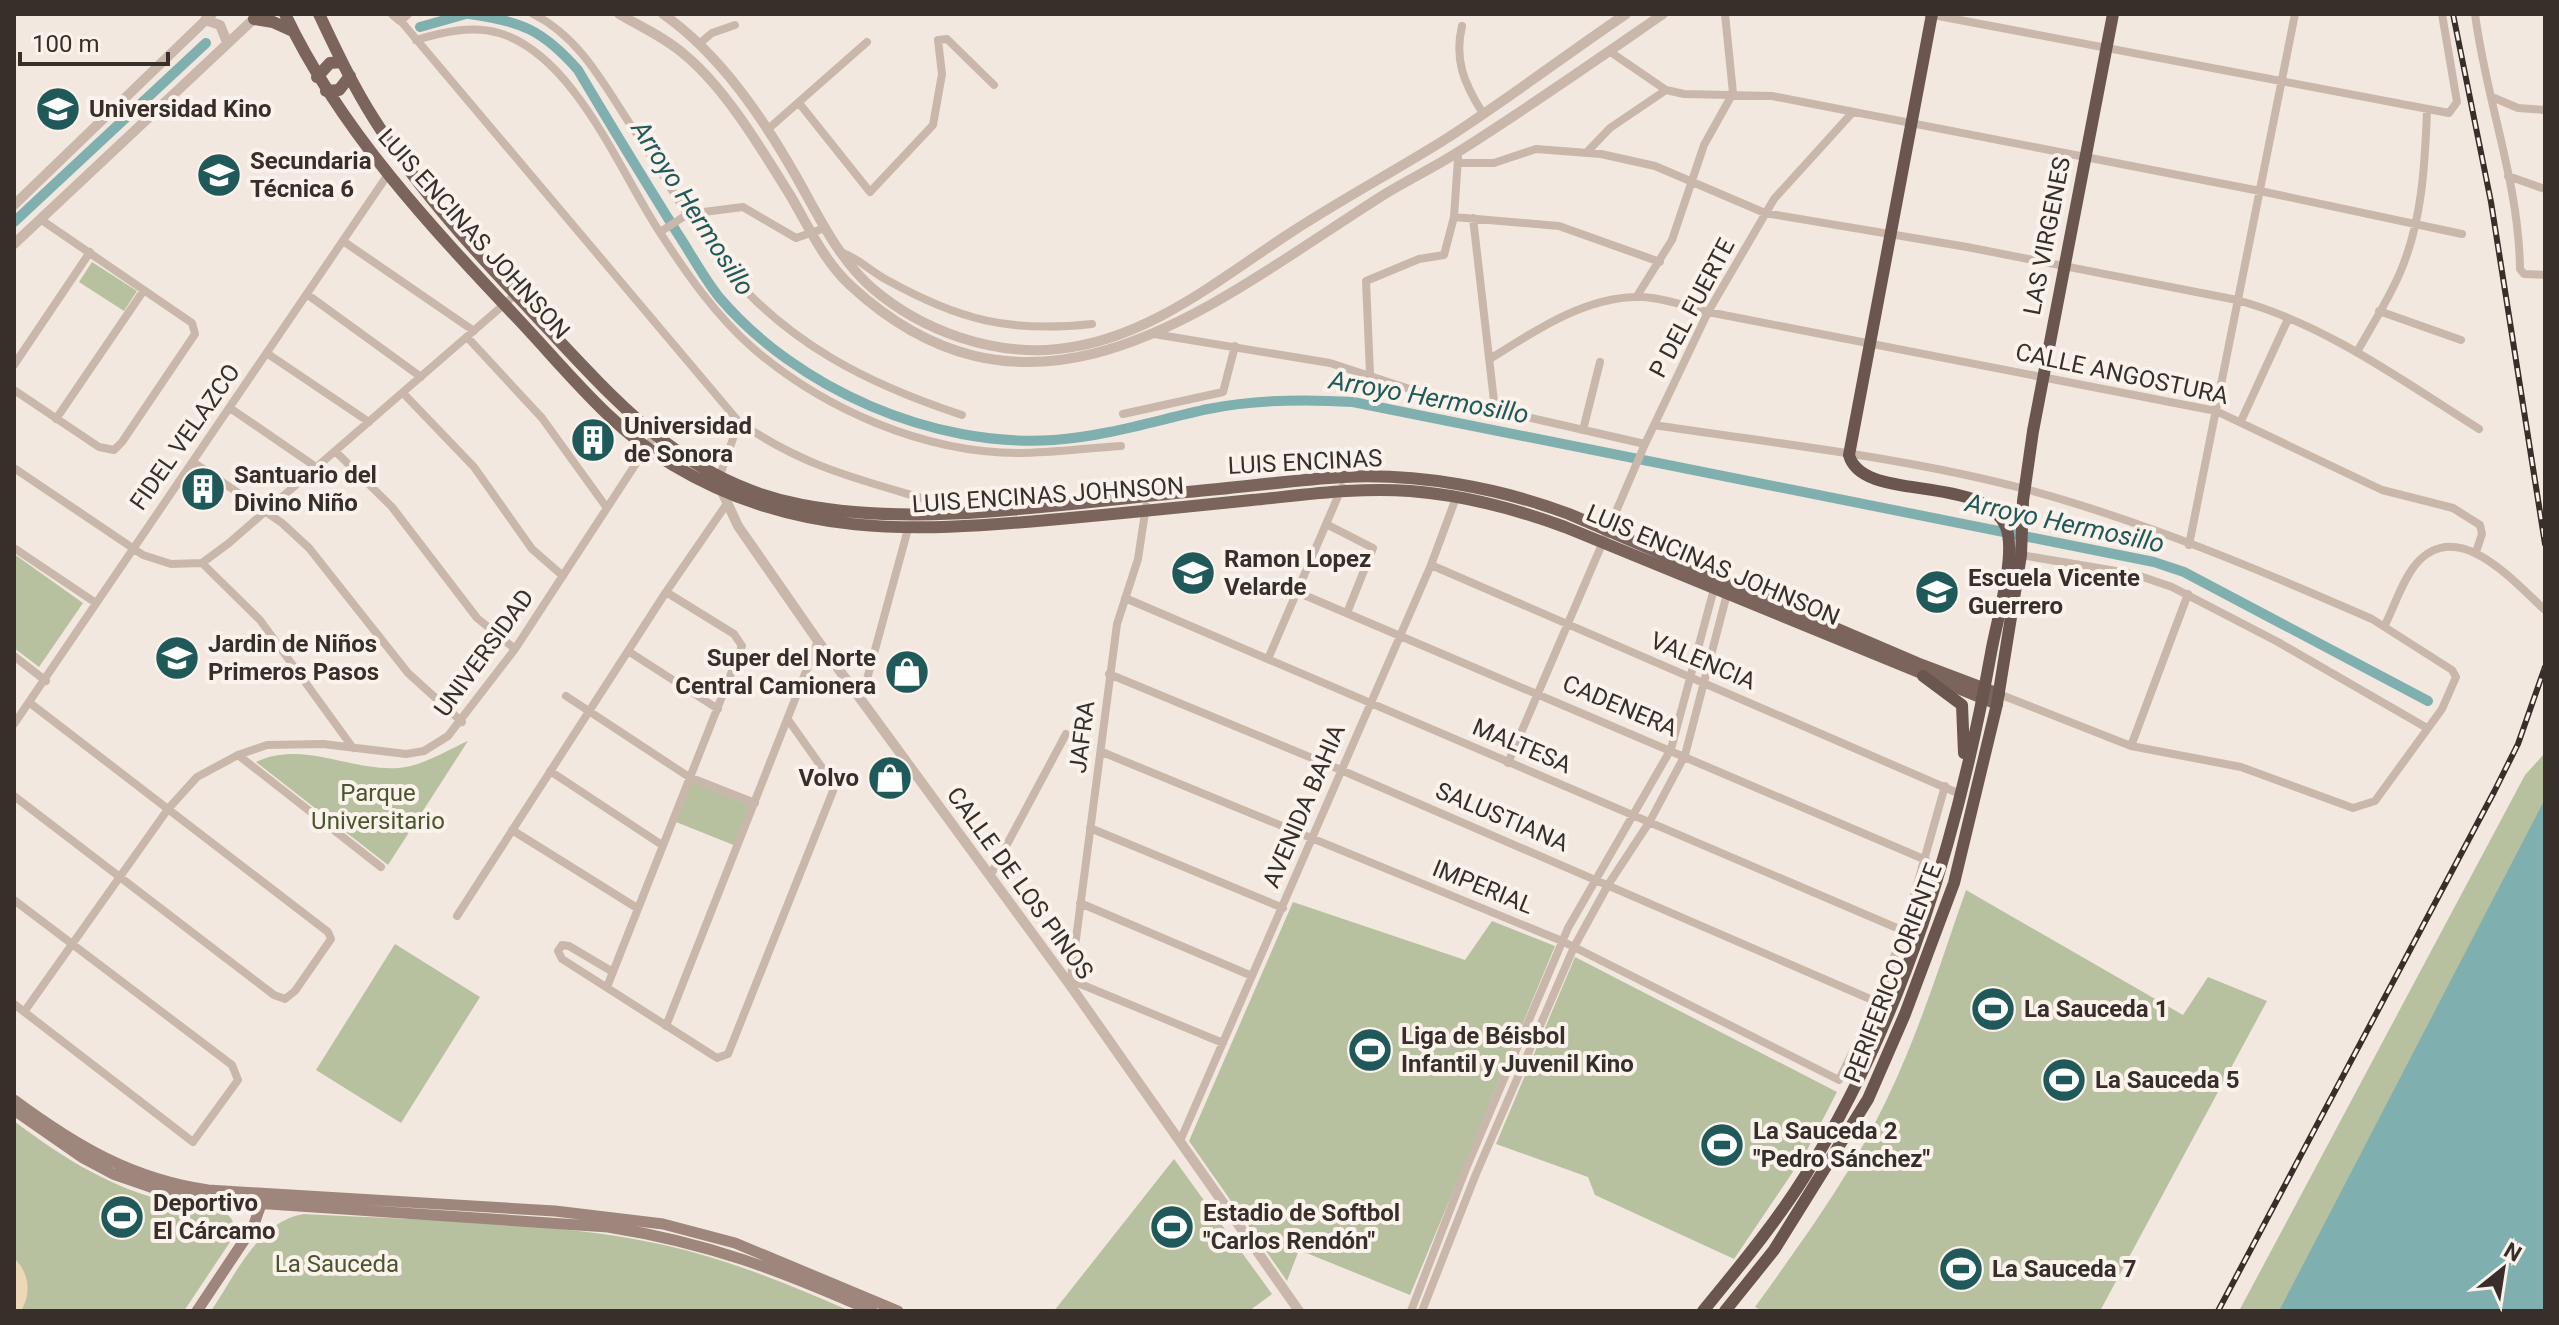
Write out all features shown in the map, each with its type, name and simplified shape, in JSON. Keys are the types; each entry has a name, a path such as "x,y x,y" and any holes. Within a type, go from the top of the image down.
{"highway":[{"path":"1930,14 1849,455 1853,466 1868,476 1984,503 1994,510 2012,534"},
{"name":"LAS VIRGENES","path":"2024,489 2042,377 2113,14"},
{"name":"PERIFERICO ORIENTE","path":"1703,1311 1764,1237 1805,1176 1892,1009 1915,945 1961,788 1983,694 2012,534 2022,518 2024,489"},
{"name":"PERIFERICO ORIENTE","path":"1725,1311 1774,1250 1868,1099 1905,1014 1954,883 1998,699 2021,555 2012,534"},
{"path":"1923,676 1962,705 1965,716 1961,788"}],"main road":[{"name":"LUIS ENCINAS JOHNSON","path":"285,14 326,91 389,173 504,305 604,410 647,448 720,489 803,518 908,529 1146,511 1341,491 1459,492 1550,521 1603,544 1722,587 1923,676 1983,694"},
{"name":"LUIS ENCINAS","path":"319,14 342,62 402,161 516,294 615,402 654,436 720,475 800,505 859,513 952,512 1345,477 1459,492 1555,509 1609,531 1722,587 1998,699"},
{"path":"257,17 293,31"},
{"path":"317,77 330,63 342,62"},
{"path":"326,91 339,90 350,76"},
{"path":"14,1100 67,1139 123,1169 181,1186 263,1199 555,1211 663,1224 773,1257 898,1311"},
{"path":"14,1110 60,1143 113,1174 168,1193 608,1227 659,1235 734,1254 872,1311"},
{"path":"197,1311 253,1227 263,1199"}],"street":[{"path":"533,14 557,28 585,55 721,263 749,296 793,335 857,375 908,397 962,415"},
{"path":"619,14 683,53 707,77 768,160 811,235 837,272 884,312 921,335 976,355 1005,361 1059,361 1094,356 1154,334 1215,302 1326,231 1458,158 1663,14"},
{"path":"663,14 699,44 733,82 767,130 840,251 881,294 938,329 1011,349 1060,349 1102,340 1154,321 1316,216 1441,141 1626,14"},
{"path":"1490,359 1561,317 1637,296 1660,262 1678,225 1704,145 1733,93 1725,14"},
{"path":"1930,14 2280,84 2449,113 2457,102 2442,14"},
{"path":"2189,545 2295,14"},
{"path":"2475,14 2520,228 2520,269 2524,274 2545,275"},
{"path":"400,16 416,40 739,422 804,461 860,482 942,504 952,512"},
{"path":"14,205 208,17 220,25 227,42"},
{"path":"14,244 257,17"},
{"path":"699,44 712,33 735,25"},
{"path":"1462,26 1458,42 1460,66 1466,87 1482,112"},
{"path":"416,40 458,30 481,29 516,39 533,50 568,85 702,293 751,347 783,372 855,414 947,443 1017,453 1121,446"},
{"path":"799,103 870,192 933,125 942,74 938,40 947,39 994,85"},
{"path":"767,130 867,42"},
{"path":"1609,51 1666,90 1695,96 1759,94 2260,191 2462,234"},
{"path":"1587,152 1610,128 1666,90"},
{"path":"2492,97 2518,108 2545,110"},
{"path":"2357,352 2398,276 2415,224 2424,179 2427,110"},
{"name":"P DEL FUERTE","path":"1508,763 1645,445 1708,312 1765,213 1784,187 1852,113"},
{"path":"1458,158 1494,163 1536,149 1587,152 1655,166 1765,213 1889,233 2237,300 2288,319 2357,352 2479,429"},
{"path":"1370,374 1366,281 1419,259 1444,255 1454,217 1458,158"},
{"name":"FIDEL VELAZCO","path":"14,724 389,173"},
{"path":"2508,176 2545,189"},
{"path":"660,232 688,214 743,207 788,236 811,235 825,228"},
{"path":"1316,216 1326,231"},
{"path":"1454,217 1559,226 1660,262"},
{"path":"1473,218 1495,410"},
{"path":"14,390 99,447 114,450 193,339 194,326 40,219"},
{"path":"343,241 470,334 542,418 607,508"},
{"path":"840,251 861,260 884,279 964,317 1038,328 1092,324"},
{"path":"14,365 90,252"},
{"path":"56,419 144,290"},
{"path":"14,468 132,549 171,564 202,563 516,294"},
{"path":"308,295 421,377"},
{"name":"CALLE ANGOSTURA","path":"1637,296 2216,411 2382,490 2463,512 2480,525 2482,534 2476,552"},
{"path":"2379,311 2461,340"},
{"path":"2241,421 2288,319"},
{"path":"1154,334 1235,346 1370,374 1422,393 1645,445"},
{"path":"1123,414 1223,392 1235,346"},
{"path":"268,354 369,422"},
{"path":"1583,430 1600,362"},
{"path":"403,393 474,467 532,549 563,576"},
{"path":"230,408 316,467"},
{"path":"720,475 739,422"},
{"path":"1654,425 1849,455 2024,489 2189,545 2385,625 2452,670 2456,677 2442,709 2375,801 2361,808 2338,805 2241,767 2131,746 1998,699"},
{"name":"UNIVERSIDAD","path":"24,1012 168,809 197,777 238,755 292,742 382,753 424,751 436,746 462,722 515,649 654,436"},
{"path":"335,451 392,507 477,618 515,649"},
{"path":"193,462 265,512 309,548 408,673 462,722"},
{"name":"CALLE DE LOS PINOS","path":"720,475 720,489 726,505 818,641 1071,983 1299,1311"},
{"path":"1268,659 1345,477"},
{"name":"AVENIDA BAHIA","path":"1180,1141 1431,565 1459,492"},
{"name":"JAFRA","path":"1071,983 1102,752 1109,674 1125,598 1138,559 1147,496"},
{"path":"457,916 666,592 726,505"},
{"path":"1326,524 1373,548 1347,613"},
{"path":"861,701 908,529"},
{"path":"14,548 96,603"},
{"path":"2385,625 2410,573 2428,553 2450,548 2476,552 2503,570 2545,610"},
{"path":"2021,555 2134,574 2188,594 2427,728"},
{"path":"202,563 260,620 353,748"},
{"name":"VALENCIA","path":"1431,565 1945,786 1961,788"},
{"path":"1411,1311 1479,1137 1562,941 1671,749 1722,587"},
{"path":"1422,1311 1490,1141 1574,947 1608,885 1650,821 1685,755 1722,587"},
{"path":"607,987 718,709 741,642 734,634 666,592"},
{"name":"CADENERA","path":"1297,592 1926,860"},
{"path":"2131,746 2188,594"},
{"name":"MALTESA","path":"1125,598 1904,931"},
{"path":"666,1026 789,721 818,641"},
{"path":"628,651 718,709"},
{"path":"14,656 46,681"},
{"name":"SALUSTIANA","path":"1109,674 1341,770 1877,1002"},
{"path":"566,696 689,777 755,803"},
{"path":"14,796 279,998 295,991 331,939 328,932 30,703"},
{"path":"613,972 569,946 562,945 558,951 562,959 717,1058 728,1054 835,783 789,721"},
{"path":"990,876 1066,734"},
{"name":"IMPERIAL","path":"1102,752 1562,941 1839,1080 1877,1002"},
{"path":"238,755 381,867"},
{"path":"550,771 662,845"},
{"path":"1877,1002 1904,931 1945,786"},
{"path":"1090,828 1283,908"},
{"path":"512,830 637,908"},
{"path":"14,900 232,1065 239,1075 236,1085 193,1142 14,1004"},
{"path":"1080,903 1252,976"},
{"path":"1071,983 1223,1043"},
{"path":"1479,1137 1490,1141"}],"green space":[{"path":"92,262 137,291 124,311 79,282"},
{"path":"14,554 83,603 39,667 14,648"},
{"name":"Parque Universitario","path":"468,741 388,865 256,762 291,754 398,768 425,761"},
{"path":"2545,753 2545,1311 2239,1311 2525,775"},
{"path":"692,781 752,806 736,846 676,822"},
{"path":"1966,890 2183,1015 2208,977 2267,1001 2100,1311 1763,1311 1755,1307 1842,1181 1886,1101 1919,1023"},
{"name":"Liga de Béisbol Infantil y Juvenil Kino","path":"1293,902 1465,960 1492,921 1555,946 1410,1295 1299,1250 1287,1281 1189,1141"},
{"path":"395,944 480,997 401,1123 316,1070"},
{"path":"1575,957 1837,1092 1805,1154 1734,1259 1595,1195 1588,1177 1496,1144"},
{"name":"Deportivo El Cárcamo","path":"14,1121 65,1156 120,1186 159,1199 218,1209 231,1218 234,1228 232,1239 184,1311 14,1311"},
{"name":"Estadio de Softbol \"Carlos Rendón\"","path":"1174,1159 1272,1294 1249,1311 1054,1311"},
{"name":"La Sauceda","path":"304,1214 496,1223 640,1240 727,1262 850,1311 211,1311 249,1252 261,1239 273,1227"}],"sand":[{"path":"14,1258 26,1276 28,1290 21,1311 14,1311"}],"water":[{"path":"2545,799 2545,1311 2279,1311"}],"waterway":[{"name":"Arroyo Hermosillo","path":"420,27 466,14"},
{"name":"Arroyo Hermosillo","path":"469,14 503,20 530,30 554,45 578,70 708,281 751,330 827,385 915,423 1008,440 1054,440 1245,403 1299,400 1353,402 2154,562 2184,572 2428,701"},
{"name":"Arroyo Hermosillo","path":"14,222 206,43"}],"railway":[{"path":"2453,14 2491,202 2545,544"},
{"path":"2218,1311 2494,792 2518,744 2545,667"}],"place":[{"name":"Universidad Kino","path":"58,109"},
{"name":"Secundaria Técnica 6","path":"219,175"},
{"name":"Universidad de Sonora","path":"593,440"},
{"name":"Santuario del Divino Niño","path":"203,489"},
{"name":"Ramon Lopez Velarde","path":"1193,573"},
{"name":"Escuela Vicente Guerrero","path":"1937,592"},
{"name":"Jardin de Niños Primeros Pasos","path":"177,658"},
{"name":"Super del Norte Central Camionera","path":"907,672"},
{"name":"Volvo","path":"890,778"},
{"name":"La Sauceda 1","path":"1993,1009"},
{"name":"Liga de Béisbol Infantil y Juvenil Kino","path":"1370,1050"},
{"name":"La Sauceda 5","path":"2064,1080"},
{"name":"La Sauceda 2 \"Pedro Sánchez\"","path":"1722,1145"},
{"name":"Deportivo El Cárcamo","path":"122,1217"},
{"name":"Estadio de Softbol \"Carlos Rendón\"","path":"1172,1227"},
{"name":"La Sauceda 7","path":"1961,1269"}]}
